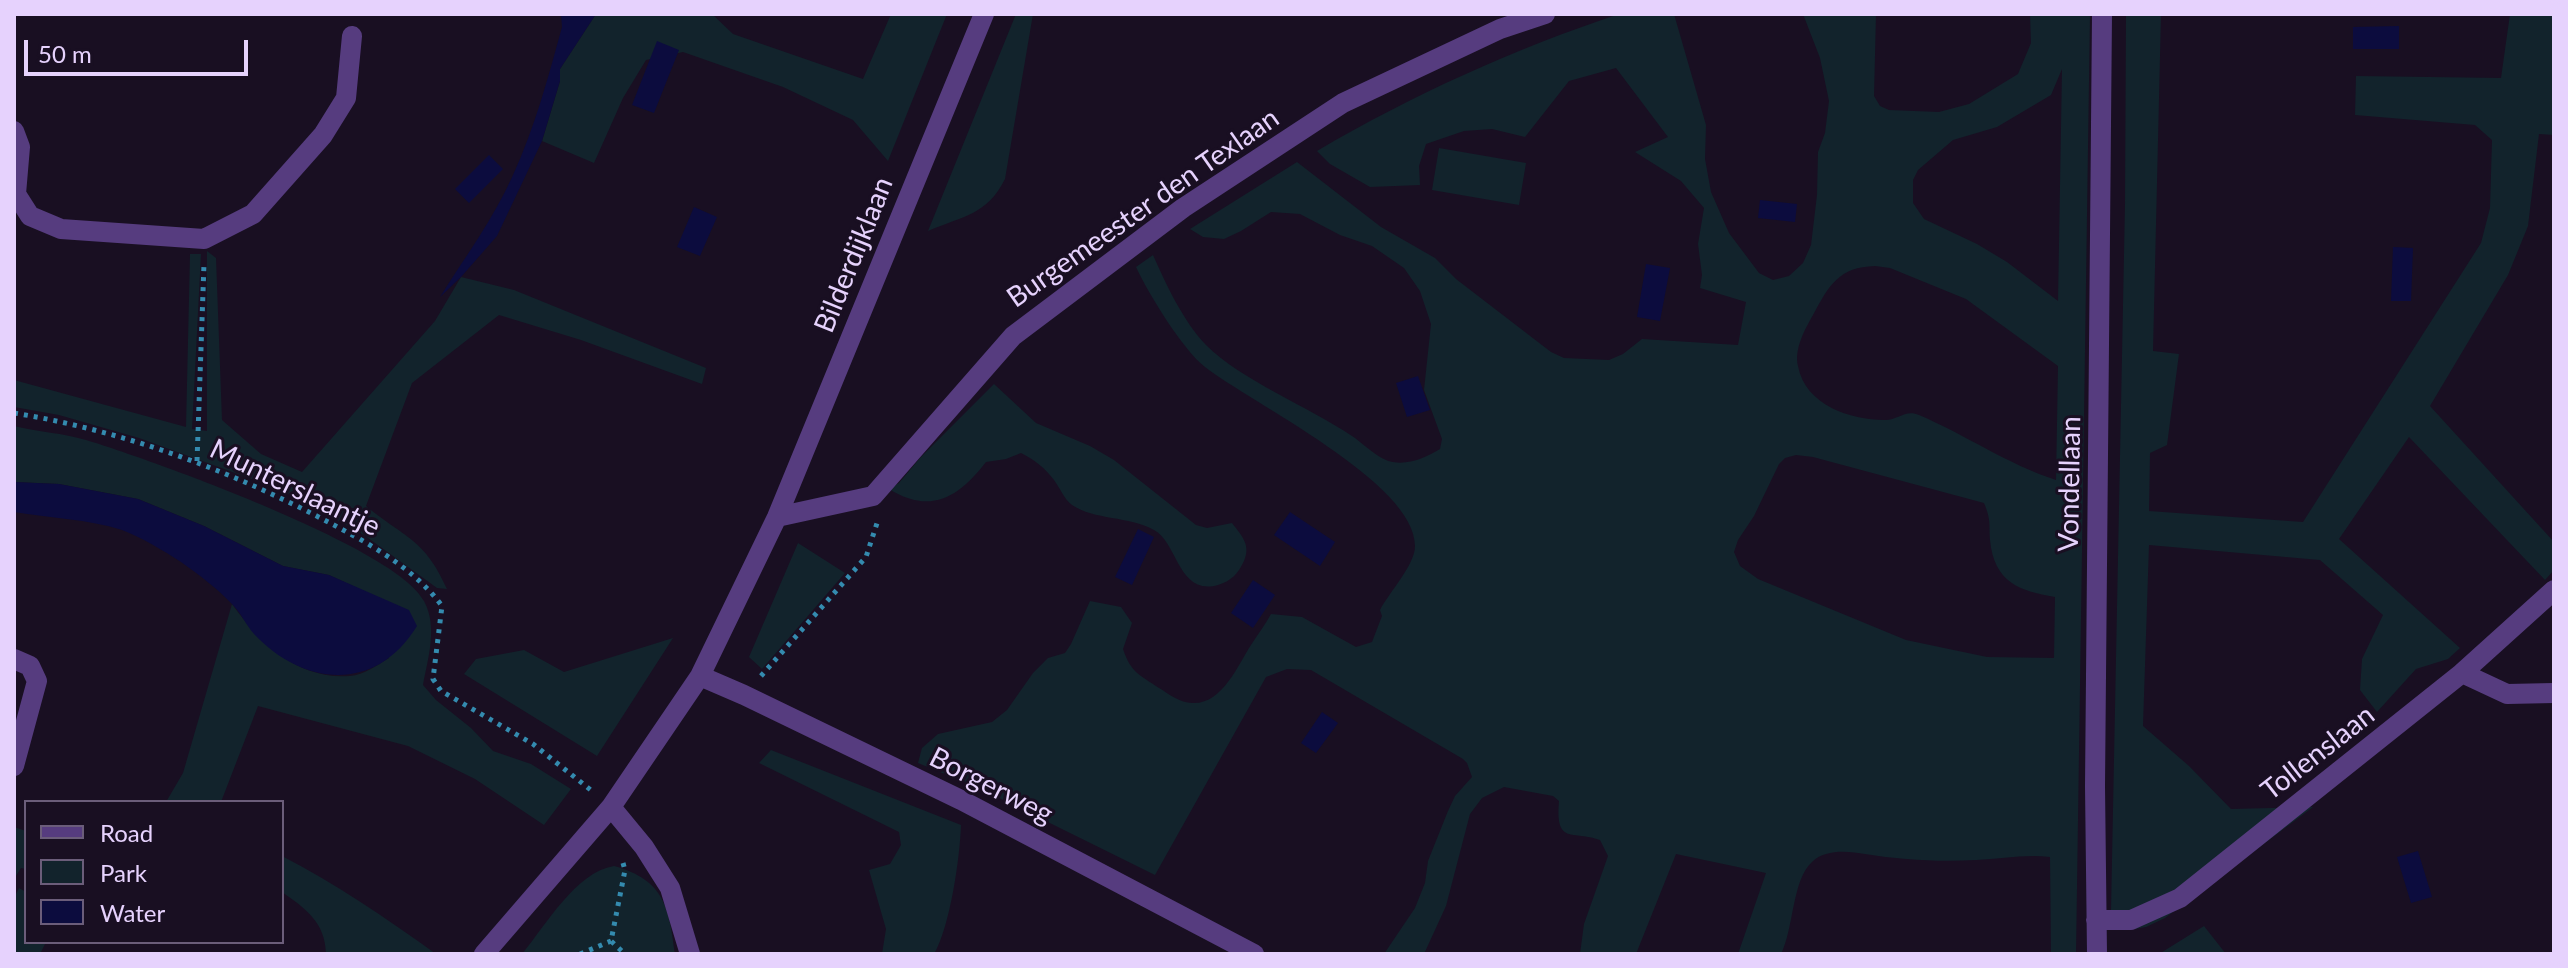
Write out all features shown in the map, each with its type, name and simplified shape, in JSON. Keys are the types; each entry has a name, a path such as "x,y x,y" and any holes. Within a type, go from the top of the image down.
{"street":[{"name":"Bilderdijklaan","path":"777,517 984,14"},
{"name":"Burgemeester den Texlaan","path":"873,496 1013,336 1183,208 1343,103 1500,29 1545,14"},
{"name":"Vondellaan","path":"2097,954 2095,829 2102,14"},
{"path":"14,131 20,147 16,194 30,216 61,229 204,239 253,214 323,135 346,98 352,36"},
{"path":"484,954 611,807 700,676 777,517 873,496"},
{"name":"Tollenslaan","path":"2096,920 2131,920 2180,898 2462,673 2554,590"},
{"path":"14,659 30,666 37,681 14,766"},
{"path":"2462,673 2507,694 2552,699"},
{"name":"Borgerweg","path":"700,676 961,800 1254,954"},
{"path":"611,807 644,847 670,888 690,954"}],"path":[{"path":"197,462 204,239"},
{"name":"Munterslaantje","path":"14,413 54,419 197,462 304,510 376,548 442,606 433,679 441,691 533,744 611,807"},
{"path":"744,695 866,557 878,522 873,496"},
{"path":"611,941 625,870 622,857"},
{"path":"580,954 611,941"},
{"path":"611,941 625,954"}],"green space":[{"path":"596,14 712,14 733,34 863,79 891,14 947,14 888,161 853,120 783,87 683,52 646,60 623,98 594,163 542,141 560,81 560,69"},
{"path":"1016,14 1033,14 1005,179 982,207 928,231"},
{"path":"1619,14 1674,14 1706,125 1705,159 1711,192 1729,233 1759,273 1773,280 1789,276 1803,263 1811,245 1818,152 1825,133 1829,101 1820,58 1803,14 1876,14 1874,96 1880,106 1889,110 1939,112 1969,104 2018,74 2031,43 2030,14 2090,14 2076,954 2051,954 2050,857 1935,861 1844,852 1823,855 1805,870 1781,954 1738,954 1766,873 1676,854 1636,954 1580,954 1584,924 1608,856 1600,840 1568,834 1563,830 1559,801 1553,796 1504,787 1482,798 1470,814 1446,906 1424,954 1384,954 1415,908 1425,883 1428,861 1448,811 1455,796 1472,777 1463,759 1311,670 1287,669 1266,677 1155,875 979,788 918,763 922,748 938,734 992,722 1007,710 1033,673 1048,658 1065,653 1090,601 1121,607 1132,623 1123,649 1129,663 1146,680 1188,703 1203,702 1220,691 1235,673 1271,614 1302,617 1356,647 1372,642 1382,616 1380,610 1407,570 1414,553 1408,522 1389,497 1361,471 1196,359 1167,320 1136,267 1153,255 1183,314 1206,345 1256,382 1335,425 1382,458 1405,462 1440,449 1442,439 1424,390 1431,324 1420,291 1404,268 1372,246 1340,235 1300,214 1271,212 1224,239 1203,237 1190,229 1297,162 1381,227 1435,258 1456,279 1551,352 1564,358 1609,360 1623,354 1642,339 1738,345 1746,302 1700,288 1702,275 1698,244 1704,208 1681,181 1635,152 1668,137 1616,68 1569,81 1525,137 1492,129 1464,131 1426,144 1419,166 1420,185 1370,187 1330,164 1317,151 1427,92 1502,58","holes":["2062,69 2058,301 2007,262 1924,219 1913,203 1913,180 1918,170 1953,140 1997,127 2051,95","1863,267 1890,268 1966,299 2058,366 2056,480 1919,415 1909,413 1884,420 1858,417 1831,408 1810,391 1802,380 1797,360 1804,333 1836,280","1796,455 1813,457 1984,503 1989,518 1992,554 2003,575 2020,587 2055,597 2054,658 1987,657 1906,640 1758,579 1740,566 1734,552 1738,540 1785,458"]},
{"path":"2126,14 2161,14 2153,351 2179,354 2167,445 2150,453 2149,511 2303,522 2481,243 2490,208 2492,140 2475,125 2355,115 2356,76 2501,78 2510,14 2554,14 2554,135 2539,134 2528,226 2508,275 2430,406 2554,542 2554,570 2545,580 2409,437 2339,539 2460,648 2448,659 2416,669 2377,712 2360,690 2362,659 2383,615 2320,560 2149,545 2143,726 2189,766 2231,809 2313,807 2165,918 2135,929 2121,927 2111,910"},
{"path":"1439,148 1526,163 1519,205 1432,190"},
{"path":"207,251 216,258 222,420 261,454 302,472 435,321 461,277 514,290 706,368 702,384 581,340 499,315 412,383 366,506 413,541 431,559 447,589 437,588 364,535 279,489 139,438 59,415 14,407 14,380 186,427 190,254 201,254 192,429 207,431"},
{"path":"994,384 1036,423 1114,460 1196,525 1207,528 1232,523 1246,550 1237,573 1218,585 1194,583 1154,530 1072,505 1047,472 1021,453 986,462 965,485 943,498 918,501 889,489 899,483"},
{"path":"14,426 77,438 118,450 214,485 369,556 405,580 424,601 431,632 423,685 436,700 471,728 493,751 531,764 571,789 544,825 475,779 408,746 258,706 222,800 167,800 183,773 232,604 255,632 282,656 314,672 350,676 365,672 389,658 368,593 329,575 283,566 204,526 138,499 59,484 14,482"},
{"path":"798,543 845,573 762,669 749,657"},
{"path":"673,638 597,756 464,674 476,659 524,650 564,672"},
{"path":"771,750 961,825 949,910 934,954 882,954 886,929 869,870 890,864 901,845 899,832 759,763"},
{"path":"14,827 24,830 24,869 21,868 14,879"},
{"path":"284,857 360,902 436,954 326,954 322,933 306,911 284,894"},
{"path":"614,866 644,879 661,898 667,910 675,954 522,954 575,889 600,870"},
{"path":"19,888 24,891 24,944 45,944 40,954 14,954 14,898"},
{"path":"2204,926 2226,954 2159,954"}],"water":[{"path":"561,14 596,14 560,69 560,81 542,141 497,236 440,297 497,207 521,157 552,65 562,27"},
{"path":"2399,26 2399,49 2353,49 2353,27"},
{"path":"657,41 679,50 654,113 632,105"},
{"path":"489,155 503,169 469,203 455,189"},
{"path":"1760,200 1797,204 1795,222 1758,218"},
{"path":"694,207 717,217 700,256 677,247"},
{"path":"2393,247 2413,248 2411,301 2391,301"},
{"path":"1646,264 1670,268 1660,321 1637,317"},
{"path":"1418,376 1430,410 1407,417 1396,383"},
{"path":"14,482 59,484 138,499 204,526 283,566 329,575 409,610 417,626 400,648 381,663 361,672 339,675 295,665 254,634 214,587 145,540 96,523 14,512"},
{"path":"1290,512 1335,542 1320,566 1274,535"},
{"path":"1138,529 1154,537 1132,585 1115,577"},
{"path":"1253,580 1275,595 1253,628 1231,613"},
{"path":"1322,712 1338,723 1316,753 1301,743"},
{"path":"2418,851 2432,897 2411,903 2397,857"}]}
